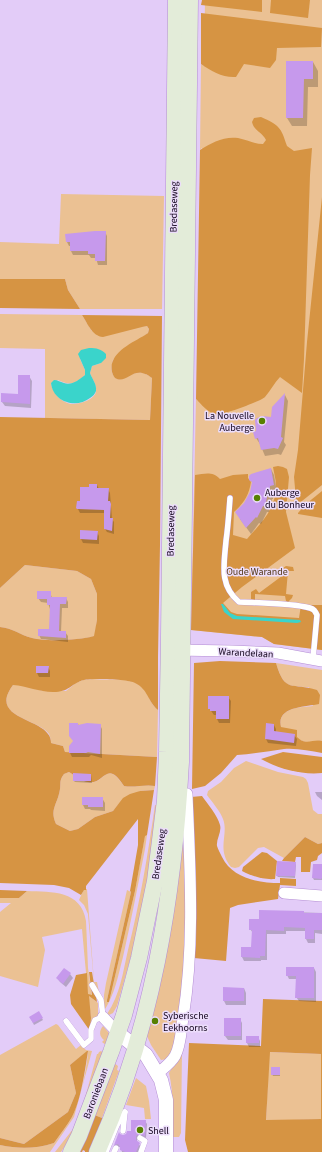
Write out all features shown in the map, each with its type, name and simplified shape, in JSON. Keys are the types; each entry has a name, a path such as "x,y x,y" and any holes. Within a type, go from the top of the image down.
{"main road":[{"name":"Bredaseweg","path":"176,0 180,285"},
{"name":"Bredaseweg","path":"136,1048 155,972 166,912 174,852 180,770 176,650 180,285 190,0"},
{"name":"Bredaseweg","path":"118,1033 140,952 154,888 159,854 176,650"},
{"name":"Baroniebaan","path":"71,1152 82,1129 118,1033"},
{"path":"97,1152 120,1095 136,1048"}],"street":[{"name":"Warandelaan","path":"176,650 278,653 317,660"},
{"path":"158,1073 176,1055 186,1003 190,952 188,794"},
{"path":"284,893 322,896"},
{"path":"103,1017 118,1033 146,1055 158,1073 166,1100 166,1152"}],"lane":[{"path":"230,498 223,567 227,586 233,597 239,602 312,608 317,614 317,660"},
{"path":"66,1021 84,1045 91,1039 91,1030 95,1020 103,1017 101,1000 92,985"},
{"path":"120,1095 125,1112 125,1131"},
{"path":"106,1152 117,1125 125,1112"},
{"path":"140,1138 145,1141 141,1152"}],"green space":[{"path":"202,0 262,0 262,12 201,5"},
{"name":"Oude Warande","path":"205,0 322,0 322,650 274,644 262,637 191,630 196,399 198,401 202,148 200,150 201,64 204,66"},
{"path":"271,0 310,0 308,18 270,13"},
{"path":"201,13 322,28 321,47 277,48 276,60 270,68 244,64 236,77 222,75 201,64"},
{"path":"261,117 272,122 278,127 287,146 294,151 312,148 302,393 280,377 262,399 233,411 216,414 207,410 196,399 200,150 213,143 228,138 238,138 263,144 266,140 254,127 252,122 254,118"},
{"path":"61,194 164,196 162,309 80,309 68,290 65,279 0,279 0,242 59,244"},
{"path":"322,197 322,485 299,502 296,499 294,477 298,450 307,342"},
{"path":"0,279 65,279 68,290 80,309 0,308"},
{"path":"0,314 82,315 92,331 147,326 149,329 148,333 113,360 112,370 114,376 119,379 125,378 134,373 145,374 152,378 150,420 45,418 45,349 0,348","holes":["80,359 101,363 92,366 90,373 96,389 93,397 87,401 72,404 61,400 55,394 51,383 58,380 66,383 72,383 85,375 85,370"]},
{"path":"82,315 162,316 158,710 143,689 135,683 110,679 84,680 68,689 56,692 13,685 7,696 7,703 15,714 43,729 51,739 51,743 63,746 65,752 157,757 155,786 124,786 118,778 109,773 94,782 86,782 81,780 69,772 64,774 61,780 59,794 53,814 56,824 70,831 78,829 95,817 113,811 123,798 130,794 140,791 154,790 147,835 145,836 135,891 109,1002 107,1002 107,1000 131,892 138,845 138,819 86,886 86,890 84,890 81,895 69,888 54,885 0,883 0,627 28,637 46,640 81,639 94,636 97,620 97,594 91,579 77,571 25,565 0,588 0,417 150,420 152,378 146,374 136,373 121,380 114,377 112,372 112,365 117,354 122,349 148,333 149,329 147,326 103,337 93,332"},
{"path":"278,466 287,469 289,477 286,512 295,548 223,603 231,612 237,614 299,618 301,605 322,605 322,650 274,644 262,637 191,630 195,475 211,474 220,479 233,475 248,474 248,478 251,482 250,487 246,498 234,512 233,535 247,539 271,509 276,486 273,467"},
{"path":"322,491 322,518 298,514 306,504"},
{"path":"25,565 77,571 91,579 97,594 97,620 95,636 81,639 46,640 28,637 0,627 0,588"},
{"path":"286,566 293,567 294,571 288,571 286,594 293,595 288,602 286,601 285,596 255,594 255,600 251,599 251,592 256,589 259,593 286,573 283,568"},
{"path":"220,661 276,663 279,673 286,683 317,690 320,695 319,704 287,711 281,720 281,727 297,730 297,737 300,740 306,742 322,741 322,753 284,749 237,755 221,773 205,786 192,789 194,663"},
{"path":"276,663 322,670 322,741 303,741 281,727 282,716 286,712 296,708 313,706 309,687 295,686 286,683 281,676"},
{"path":"94,679 132,681 145,690 152,704 158,710 157,757 65,752 63,746 51,743 49,734 44,729 15,714 7,703 7,696 13,685 24,685 43,691 66,691 76,683 83,680"},
{"path":"283,752 322,757 322,773 298,772 275,766 261,759"},
{"path":"246,761 278,772 303,777 306,779 313,810 318,814 322,814 322,843 318,844 305,837 284,858 264,847 258,848 239,867 231,867 224,854 223,848 225,831 223,819 207,795 208,791 221,782 234,768"},
{"path":"69,772 86,782 94,782 109,773 118,778 124,786 155,786 154,790 140,791 118,805 113,811 95,817 78,829 70,831 56,824 53,814 59,794 61,778 64,774"},
{"path":"184,795 186,921 183,988 175,1051 167,1059 161,1060 147,1036"},
{"path":"202,796 219,821 220,830 217,846 226,864 232,870 246,878 263,882 280,883 280,878 296,879 296,886 280,885 278,899 238,905 230,908 226,961 194,958 191,797"},
{"path":"155,805 160,806 141,929 131,956 117,1006 113,1013 109,1015 107,1014 115,999 120,983 136,914 147,860"},
{"path":"145,835 147,835 145,849 123,957 114,991 108,1005 104,1011 106,983 127,890 131,892 107,1002 109,1002 135,891"},
{"path":"305,837 318,844 322,843 322,853 318,856 317,860 311,862 310,872 301,872 301,857 296,857 295,862 282,861"},
{"path":"262,852 267,853 277,861 275,879 266,879 242,871 243,867"},
{"path":"84,889 87,889 94,982 97,982 99,992 94,983 88,914 84,905 79,900"},
{"path":"0,890 27,891 19,898 0,898"},
{"path":"27,891 64,895 72,898 78,903 83,911 86,921 88,968 92,996 88,995 82,929 42,937 45,950 38,987 0,976 0,912 11,903 0,903 0,898 19,898"},
{"path":"89,972 92,972 97,1002 89,996 91,1018 90,1031 71,1004 70,995 76,975 87,973 88,994 92,995"},
{"path":"88,995 98,1003 98,1016 91,1022 89,1038 91,1018"},
{"path":"263,999 322,1001 322,1152 188,1152 185,1140 189,1043 261,1046","holes":["270,1052 321,1054 321,1119 266,1120"]},
{"path":"56,1024 58,1025 76,1049 81,1045 86,1050 92,1051 83,1084 88,1051 70,1065 76,1093 68,1112 24,1144 0,1138 0,1055"},
{"path":"103,1026 109,1033 107,1046 102,1042 104,1040 100,1035"},
{"path":"182,1050 181,1133 179,1137 171,1137 172,1097 169,1073"},
{"path":"87,1051 78,1102 70,1120 54,1143 27,1148 0,1145 0,1138 24,1144 68,1112 76,1093 70,1065"},
{"path":"101,1051 105,1054 74,1131 61,1152 55,1152 73,1129 82,1109 97,1054"},
{"path":"269,1052 321,1054 321,1119 266,1121"},
{"path":"114,1063 118,1066 117,1070 119,1071 102,1118 92,1114"},
{"path":"136,1078 146,1086 151,1119 145,1119 144,1108 126,1105"},
{"path":"83,1084 74,1117 50,1152 0,1152 0,1145 27,1148 54,1143 72,1117"},
{"path":"92,1114 102,1118 102,1128 92,1152 85,1152 83,1150 82,1152 75,1152"}],"shaded area":[{"path":"89,348 99,349 106,354 106,358 101,363 92,366 90,373 96,386 96,392 84,401 78,403 66,402 56,395 51,383 54,380 57,380 69,384 78,381 85,375 85,370 78,354 81,350"},
{"path":"221,604 223,604 230,613 237,616 300,620 301,622 233,619 224,612"}],"building":[{"path":"286,61 313,61 313,79 304,79 303,118 286,118"},
{"path":"106,231 105,261 95,261 95,254 88,254 88,251 70,251 70,242 66,242 65,234"},
{"path":"18,375 30,375 30,404 1,402 1,393 18,394"},
{"name":"La Nouvelle Auberge","path":"285,393 281,437 283,438 278,449 274,448 261,450 258,438 255,439 253,432 256,431 255,420 262,416 271,417 272,407"},
{"name":"Auberge du Bonheur","path":"271,468 274,485 270,486 270,493 268,493 265,506 263,506 257,518 256,517 246,528 235,512 244,503 250,492 252,482 249,480 249,476"},
{"path":"89,484 97,484 97,488 109,488 108,501 110,501 111,504 110,518 113,518 112,531 104,529 104,510 76,508 77,501 80,501 80,487 89,487"},
{"path":"80,530 98,531 97,540 80,539"},
{"path":"37,591 51,591 51,597 67,597 66,604 60,604 59,631 66,631 66,638 38,636 38,629 49,629 50,605 47,605 47,599 37,599"},
{"path":"36,666 49,666 48,673 36,673"},
{"path":"208,696 229,696 229,719 216,719 216,711 210,711 210,709 208,709"},
{"path":"69,723 78,723 78,725 87,723 101,724 100,754 88,752 69,753 69,746 73,741 69,736"},
{"path":"266,723 274,724 274,731 295,734 294,743 265,739"},
{"path":"73,773 91,774 91,781 73,781"},
{"path":"82,797 103,797 103,807 88,807 88,805 82,805"},
{"path":"277,861 296,862 295,876 276,876"},
{"path":"313,864 322,864 321,879 312,878"},
{"path":"259,910 322,913 322,930 314,930 314,939 305,939 305,928 284,927 284,931 266,930 265,956 260,956 260,958 241,957 241,947 251,947 252,930 249,930 249,919 259,919"},
{"path":"286,967 314,967 314,998 295,998 296,976 286,976"},
{"path":"64,968 71,973 63,984 56,978"},
{"path":"223,987 244,988 244,1001 223,1001"},
{"path":"39,1011 43,1018 33,1023 29,1017"},
{"path":"224,1018 241,1018 241,1036 224,1036"},
{"path":"246,1036 259,1036 259,1043 246,1043"},
{"path":"271,1067 280,1067 280,1075 271,1075"},
{"path":"131,1120 146,1120 145,1136 140,1134 136,1136 136,1140 140,1143 136,1152 125,1152 120,1150 118,1144 114,1145 119,1132 123,1135 126,1134 127,1131 131,1131"}],"place":[{"name":"La Nouvelle Auberge","path":"262,421"},
{"name":"Auberge du Bonheur","path":"257,498"},
{"name":"Syberische Eekhoorns","path":"155,1021"},
{"name":"Shell","path":"140,1130"}]}
